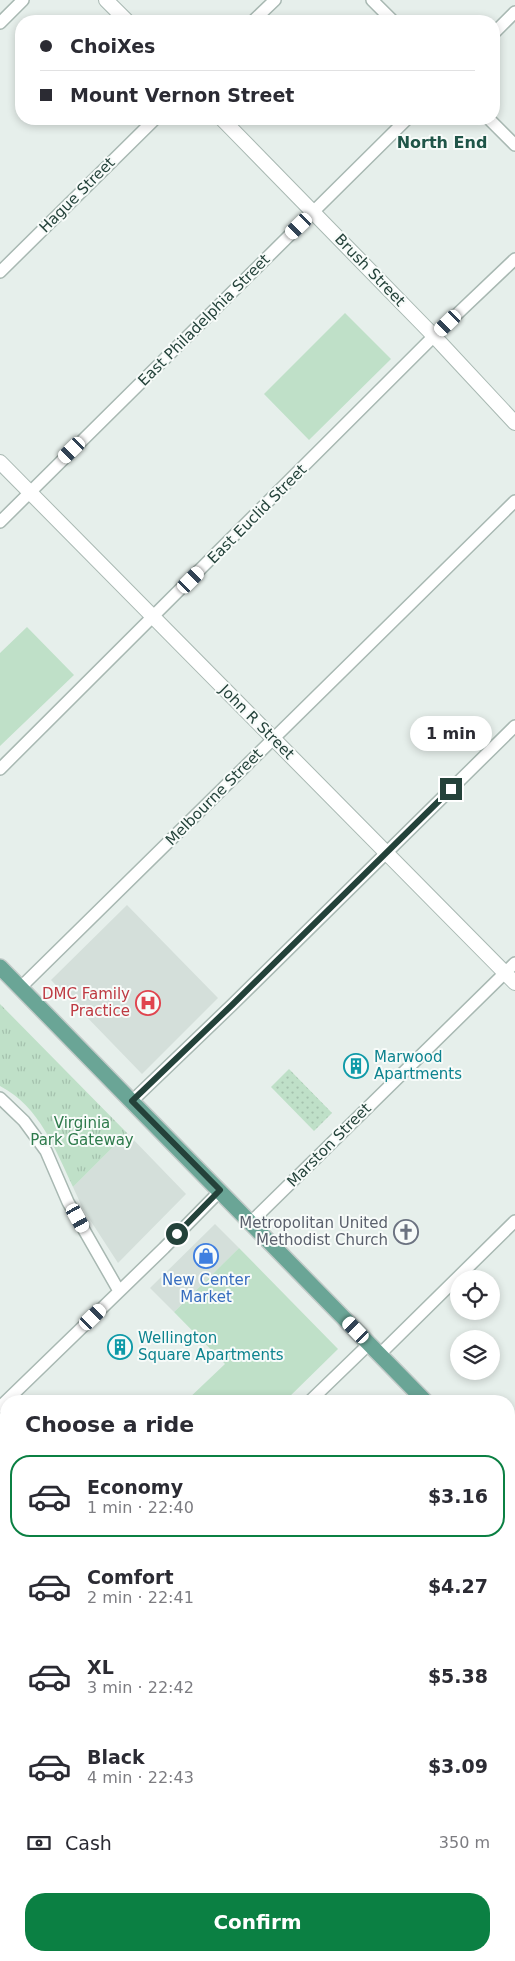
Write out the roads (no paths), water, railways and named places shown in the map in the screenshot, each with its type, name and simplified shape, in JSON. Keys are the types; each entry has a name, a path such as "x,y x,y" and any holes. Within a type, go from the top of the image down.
{"main road":[{"path":"0,967 419,1395"}],"street":[{"path":"0,23 23,0"},
{"path":"106,0 121,15"},
{"path":"260,15 275,0"},
{"path":"372,0 387,15"},
{"path":"500,27 515,12"},
{"name":"Hague Street","path":"0,272 149,125"},
{"name":"Brush Street","path":"228,125 434,336 515,423"},
{"name":"East Philadelphia Street","path":"0,522 401,125"},
{"path":"495,125 515,145"},
{"name":"East Euclid Street","path":"0,769 434,336 515,259"},
{"name":"John R Street","path":"0,462 515,983"},
{"name":"Melbourne Street","path":"20,988 515,501"},
{"path":"132,1101 515,726"},
{"name":"Marston Street","path":"251,1222 515,962"},
{"path":"0,1098 24,1121 46,1150 68,1202 119,1291"},
{"path":"12,1395 220,1190"},
{"path":"318,1395 375,1349 515,1221"}],"place":[{"name":"DMC Family Practice","path":"148,1003"},
{"name":"Marwood Apartments","path":"356,1066"},
{"name":"Metropolitan United Methodist Church","path":"406,1232"},
{"name":"New Center Market","path":"206,1256"},
{"name":"Wellington Square Apartments","path":"120,1347"}],"district":[{"name":"North End","path":"442,142"}],"park label":[{"name":"Virginia Park Gateway","path":"82,1132"}]}
